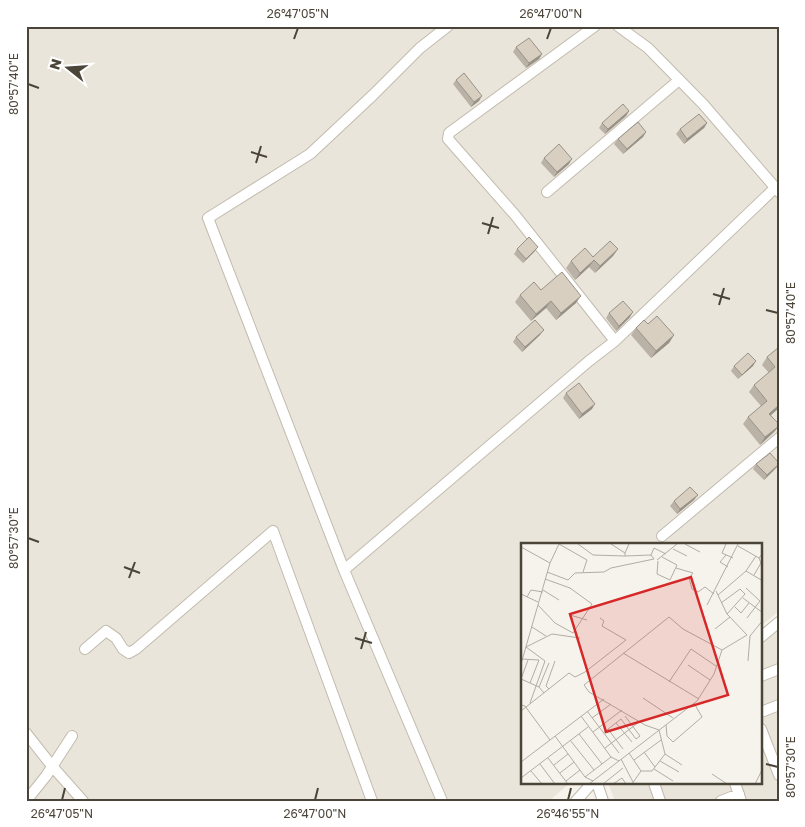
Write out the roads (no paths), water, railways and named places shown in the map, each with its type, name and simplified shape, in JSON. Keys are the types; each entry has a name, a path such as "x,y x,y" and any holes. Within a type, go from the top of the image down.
{"street":[{"path":"442,801 344,570 208,218 310,154 420,48 448,26"},
{"path":"595,26 449,134 448,139 515,215 614,341"},
{"path":"344,570 614,341 777,190 703,104 648,48 618,26"},
{"path":"547,192 679,80"},
{"path":"662,536 779,438"},
{"path":"85,649 106,632 116,638 123,649 129,653 136,649 273,531 372,801"},
{"path":"762,636 779,622"},
{"path":"762,676 779,670"},
{"path":"762,712 779,705"},
{"path":"762,732 779,775"},
{"path":"26,733 83,801"},
{"path":"26,801 72,736"},
{"path":"768,748 779,744"},
{"path":"576,801 591,784"},
{"path":"597,784 603,801"},
{"path":"657,784 660,801"},
{"path":"721,801 740,797 735,784"}]}
